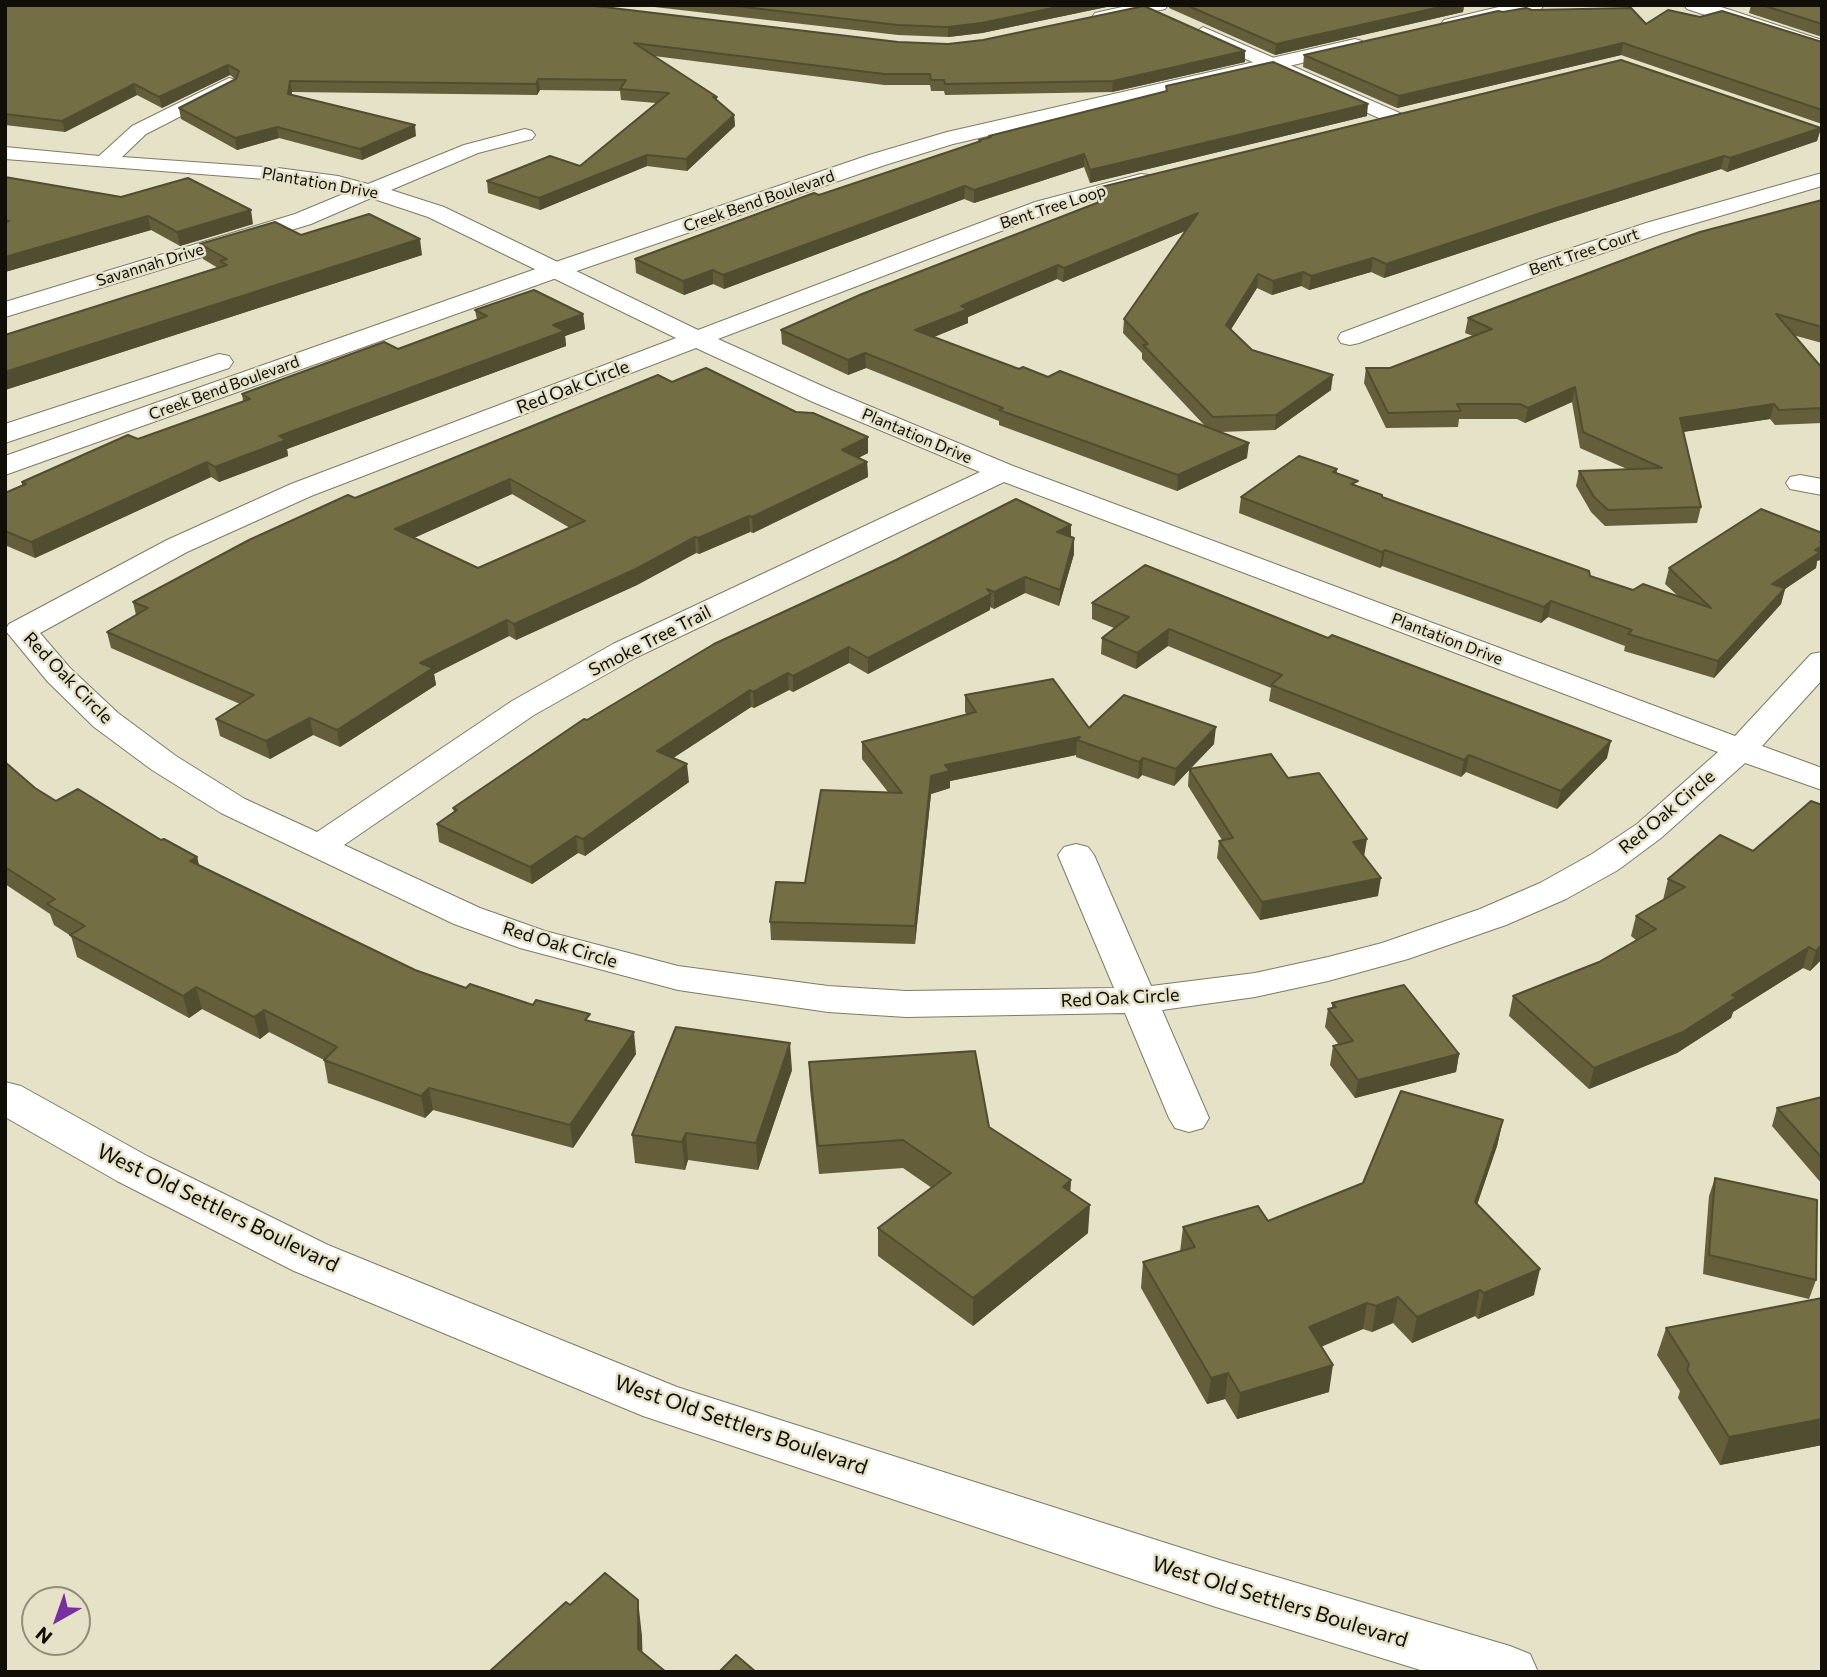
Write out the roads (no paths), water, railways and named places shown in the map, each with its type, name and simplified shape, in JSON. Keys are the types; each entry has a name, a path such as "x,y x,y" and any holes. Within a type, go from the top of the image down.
{"street":[{"path":"1471,5 1434,20 1534,5"},
{"path":"1693,5 1822,47"},
{"path":"1084,21 1159,12 1395,118"},
{"name":"Creek Bend Boulevard","path":"5,434 888,134 1375,34"},
{"name":"Creek Bend Boulevard","path":"5,466 556,270 877,160 947,139 1262,59"},
{"path":"104,162 139,130 188,102 229,84"},
{"path":"1368,125 1421,112"},
{"name":"Savannah Drive","path":"5,310 303,219 471,149 525,135"},
{"name":"Plantation Drive","path":"5,153 278,174 374,191 436,212 697,339 822,396 1003,472 1822,780"},
{"name":"Bent Tree Loop","path":"697,339 1043,207 1166,174"},
{"name":"Bent Tree Court","path":"1350,338 1536,268 1640,233 1822,179"},
{"name":"Red Oak Circle","path":"697,339 252,511 177,546 20,631 106,720 164,764 233,806 467,916 605,960 678,978 764,992 906,1004 1136,1000 1255,985 1395,951 1493,917 1553,891 1649,831 1740,750 1822,661"},
{"name":"Smoke Tree Trail","path":"318,847 523,708 624,651 1003,472"},
{"path":"1076,855 1136,1000 1189,1118"},
{"name":"West Old Settlers Boulevard","path":"5,1097 133,1169 311,1258 661,1402 1216,1583 1510,1672"}]}
